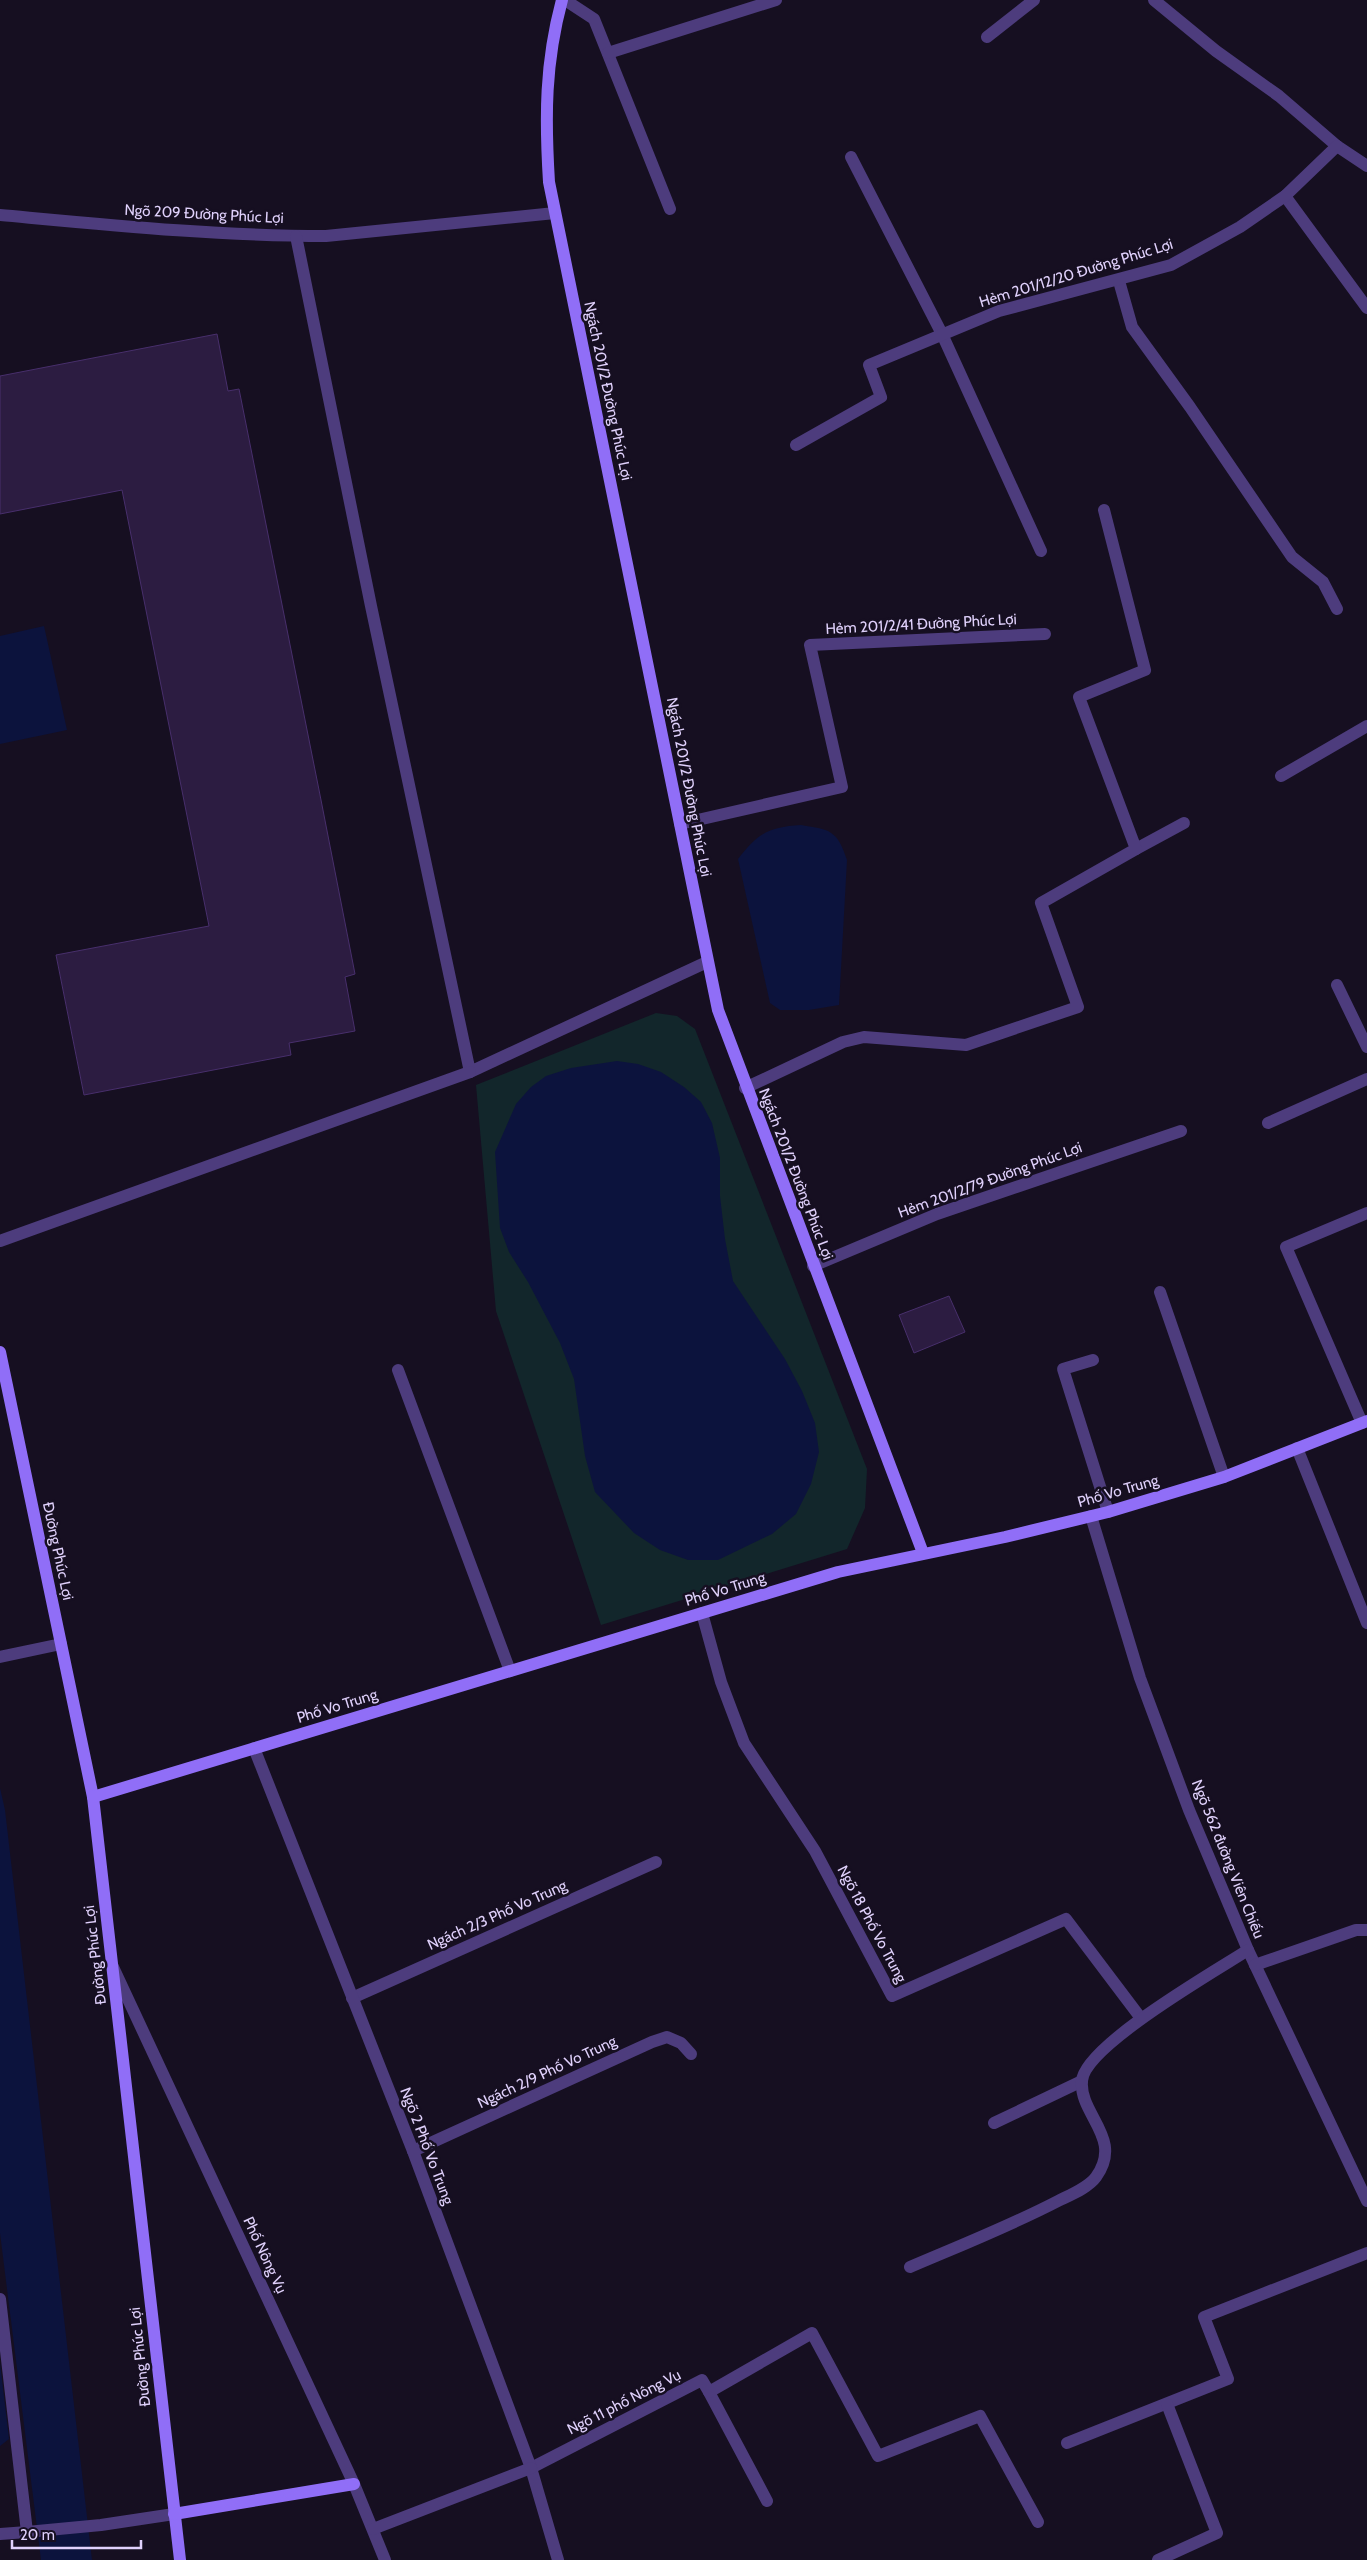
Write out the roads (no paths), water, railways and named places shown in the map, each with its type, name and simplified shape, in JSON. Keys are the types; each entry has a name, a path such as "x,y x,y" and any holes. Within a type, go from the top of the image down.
{"street":[{"path":"564,0 594,19 670,209"},
{"name":"Ngách 201/2 Đường Phúc Lợi","path":"564,0 549,55 547,80 546,138 554,213 718,1010 813,1266 923,1553"},
{"path":"608,53 776,0"},
{"path":"987,37 1034,0"},
{"path":"1154,0 1216,51 1279,96 1337,146 1367,166"},
{"name":"Hẻm 201/12/20 Đường Phúc Lợi","path":"796,445 881,398 869,365 999,311 1119,281 1171,265 1240,227 1285,196 1337,146"},
{"path":"851,157 942,334 1041,551"},
{"path":"1285,196 1367,308"},
{"name":"Ngõ 209 Đường Phúc Lợi","path":"0,216 237,236 326,236 554,213"},
{"path":"296,236 373,616 470,1072"},
{"path":"1119,281 1132,327 1190,407 1292,557 1323,582 1337,609"},
{"path":"1104,510 1145,670 1079,697 1136,849"},
{"name":"Hẻm 201/2/41 Đường Phúc Lợi","path":"680,824 842,787 810,645 1045,634"},
{"path":"1281,776 1367,726"},
{"path":"746,1088 843,1042 864,1037 966,1045 1078,1007 1041,903 1184,823"},
{"path":"0,1242 470,1072 707,962"},
{"path":"1337,985 1367,1047"},
{"path":"1268,1123 1367,1079"},
{"name":"Hẻm 201/2/79 Đường Phúc Lợi","path":"813,1266 936,1214 1181,1131"},
{"path":"1364,1422 1286,1246 1367,1213"},
{"path":"1160,1292 1224,1477"},
{"name":"Đường Phúc Lợi","path":"0,1352 93,1797 180,2560"},
{"path":"1093,1360 1063,1369 1108,1512"},
{"path":"398,1370 510,1671"},
{"name":"Phố Vo Trung","path":"93,1797 838,1572 1005,1537 1108,1512 1224,1477 1364,1422"},
{"path":"1297,1448 1367,1623"},
{"name":"Ngõ 562 đường Viên Chiếu","path":"1091,1516 1140,1678 1189,1810 1248,1950 1366,2195"},
{"name":"Ngõ 18 Phố Vo Trung","path":"702,1613 721,1682 744,1743 815,1851 892,1996 1066,1919 1140,2018"},
{"path":"0,1656 61,1644"},
{"name":"Ngõ 2 Phố Vo Trung","path":"254,1748 413,2151 531,2468 558,2560"},
{"name":"Ngách 2/3 Phố Vo Trung","path":"352,1998 656,1862"},
{"path":"1256,1965 1356,1930 1367,1930"},
{"path":"910,2267 1029,2216 1077,2191 1096,2178 1105,2157 1103,2134 1084,2096 1082,2081 1087,2068 1140,2018 1248,1950"},
{"name":"Phố Nông Vụ","path":"112,1964 354,2484 386,2560"},
{"name":"Ngách 2/9 Phố Vo Trung","path":"413,2151 652,2042 667,2037 681,2043 691,2054"},
{"path":"994,2123 1082,2081"},
{"path":"1067,2443 1228,2379 1204,2317 1367,2253"},
{"path":"0,2299 27,2532"},
{"path":"767,2501 709,2392 812,2333 878,2456 980,2416 1038,2522"},
{"name":"Ngõ 11 phố Nông Vụ","path":"372,2529 531,2468 702,2380 709,2392"},
{"path":"1158,2560 1217,2533 1167,2404"},
{"path":"0,2534 101,2525 354,2484"}]}
